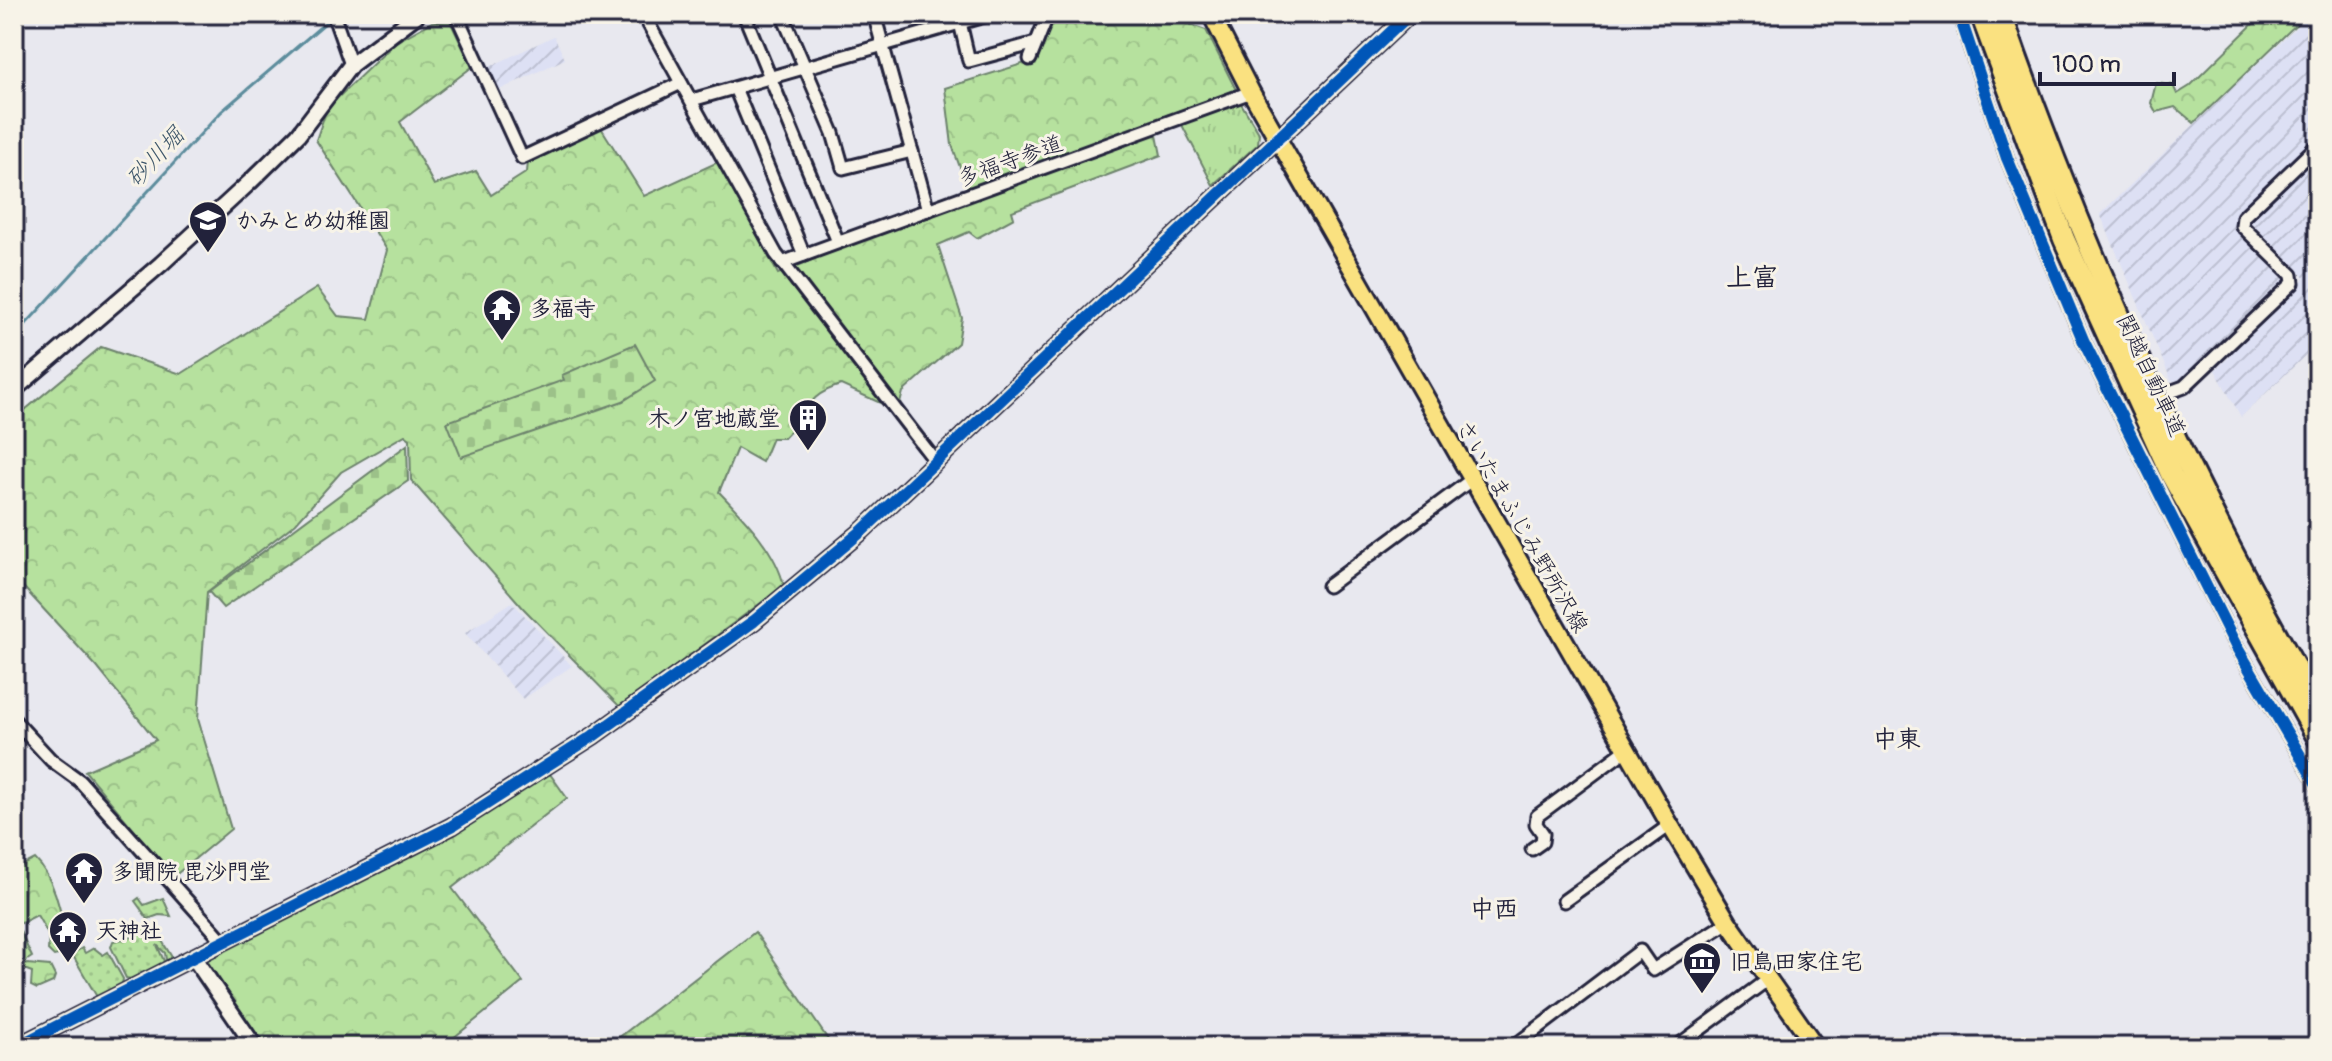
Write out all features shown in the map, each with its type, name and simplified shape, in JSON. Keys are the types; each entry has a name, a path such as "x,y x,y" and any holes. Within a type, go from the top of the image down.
{"highway":[{"name":"関越自動車道","path":"1981,14 2064,239 2159,450 2254,629 2318,738"},
{"name":"関越自動車道","path":"2001,14 2081,232 2153,396 2216,524 2318,708"}],"main road":[{"name":"さいたまふじみ野所沢線","path":"1211,14 1251,92 1626,750 1728,922 1816,1047"}],"street":[{"path":"14,390 161,264 250,182 298,135 351,65 418,14"},
{"path":"456,14 522,158 681,83"},
{"path":"643,14 782,263 936,462"},
{"path":"744,14 838,242"},
{"path":"782,14 833,133 843,168 912,151"},
{"path":"874,14 928,210"},
{"path":"936,14 936,30"},
{"path":"692,100 936,30 958,19 991,14"},
{"path":"1030,59 1048,14"},
{"path":"16,1047 452,826 593,736 798,587 1279,141 1410,14"},
{"path":"1960,15 2007,158 2085,339 2236,646 2318,786"},
{"path":"334,19 351,65"},
{"path":"958,19 969,61 1036,43"},
{"path":"735,88 804,255"},
{"name":"多福寺参道","path":"782,263 1251,92"},
{"path":"2173,391 2184,387 2293,283 2292,275 2242,226 2243,217 2318,145"},
{"path":"1328,586 1471,480"},
{"path":"14,720 51,760 80,781 224,942"},
{"path":"1532,849 1542,842 1543,834 1536,824 1537,816 1626,750"},
{"path":"1564,901 1670,825"},
{"path":"1513,1047 1640,951 1653,970 1728,922"},
{"path":"194,958 255,1047"},
{"path":"1676,1047 1767,980"}],"shaded area":[{"path":"2310,14 2318,14 2318,141 2234,222 2286,276 2287,282 2182,383 2171,380 2100,214"},
{"path":"554,36 565,59 495,92 485,69"},
{"path":"2318,153 2318,343 2241,417 2215,370 2229,357 2227,350 2305,278 2249,220"},
{"path":"512,602 572,666 523,699 465,633"}],"green space":[{"path":"1054,14 1160,14 1206,30 1236,90 1154,120 1161,155 1012,211 1014,218 977,238 969,232 938,245 962,318 958,343 903,392 898,411 841,385 813,400 784,438 772,438 762,462 737,448 719,492 767,547 784,586 620,707 524,609 411,480 410,439 405,435 341,472 296,523 207,592 198,719 231,829 173,877 85,771 156,740 97,667 14,577 14,419 101,347 181,374 317,288 338,316 369,319 387,250 316,140 327,108 396,42 432,22 450,21 472,67 400,122 434,185 476,171 491,195 527,172 528,162 600,126 644,196 718,162 778,274 875,234 972,201 952,145 945,88 1035,60"},
{"path":"2263,14 2307,14 2194,123 2175,107 2156,112 2151,103 2156,83 2173,85 2177,94 2190,86"},
{"path":"1239,100 1259,133 1258,144 1213,185 1181,123"},
{"path":"635,344 655,381 623,401 461,457 447,422 564,380 562,375"},
{"path":"407,445 408,481 223,608 209,592"},
{"path":"550,774 567,798 452,888 523,982 442,1047 265,1047 207,964 209,957 408,858"},
{"path":"14,855 20,867 35,859 49,878 61,916 67,953 54,956 48,950 49,936 37,915 17,925 32,957 21,964 14,957"},
{"path":"139,898 144,905 163,898 171,916 159,915 148,919 135,901"},
{"path":"146,925 156,931 173,959 166,960 165,953 157,945 164,961 162,964 131,979 126,978 111,947 113,941 133,937"},
{"path":"755,932 833,1047 623,1047 617,1039"},
{"path":"82,948 85,953 94,948 103,955 108,952 123,979 122,984 97,997 72,954"},
{"path":"27,964 50,966 55,976 53,982 37,989 31,986 32,972 21,968"}],"waterway":[{"name":"砂川堀","path":"14,337 221,112 332,17"}],"cycle path":[{"path":"16,1047 452,826 593,736 754,621 862,531 1410,14"},
{"path":"1959,14 2007,158 2084,342 2236,646 2318,786"}],"place":[{"name":"かみとめ幼稚園","path":"208,254"},
{"name":"多福寺","path":"502,342"},
{"name":"木ノ宮地蔵堂","path":"808,452"},
{"name":"多聞院 毘沙門堂","path":"84,905"},
{"name":"天神社","path":"68,964"},
{"name":"旧島田家住宅","path":"1702,995"}],"district":[{"name":"上富","path":"1752,277"},
{"name":"中東","path":"1897,739"},
{"name":"中西","path":"1494,909"}]}
